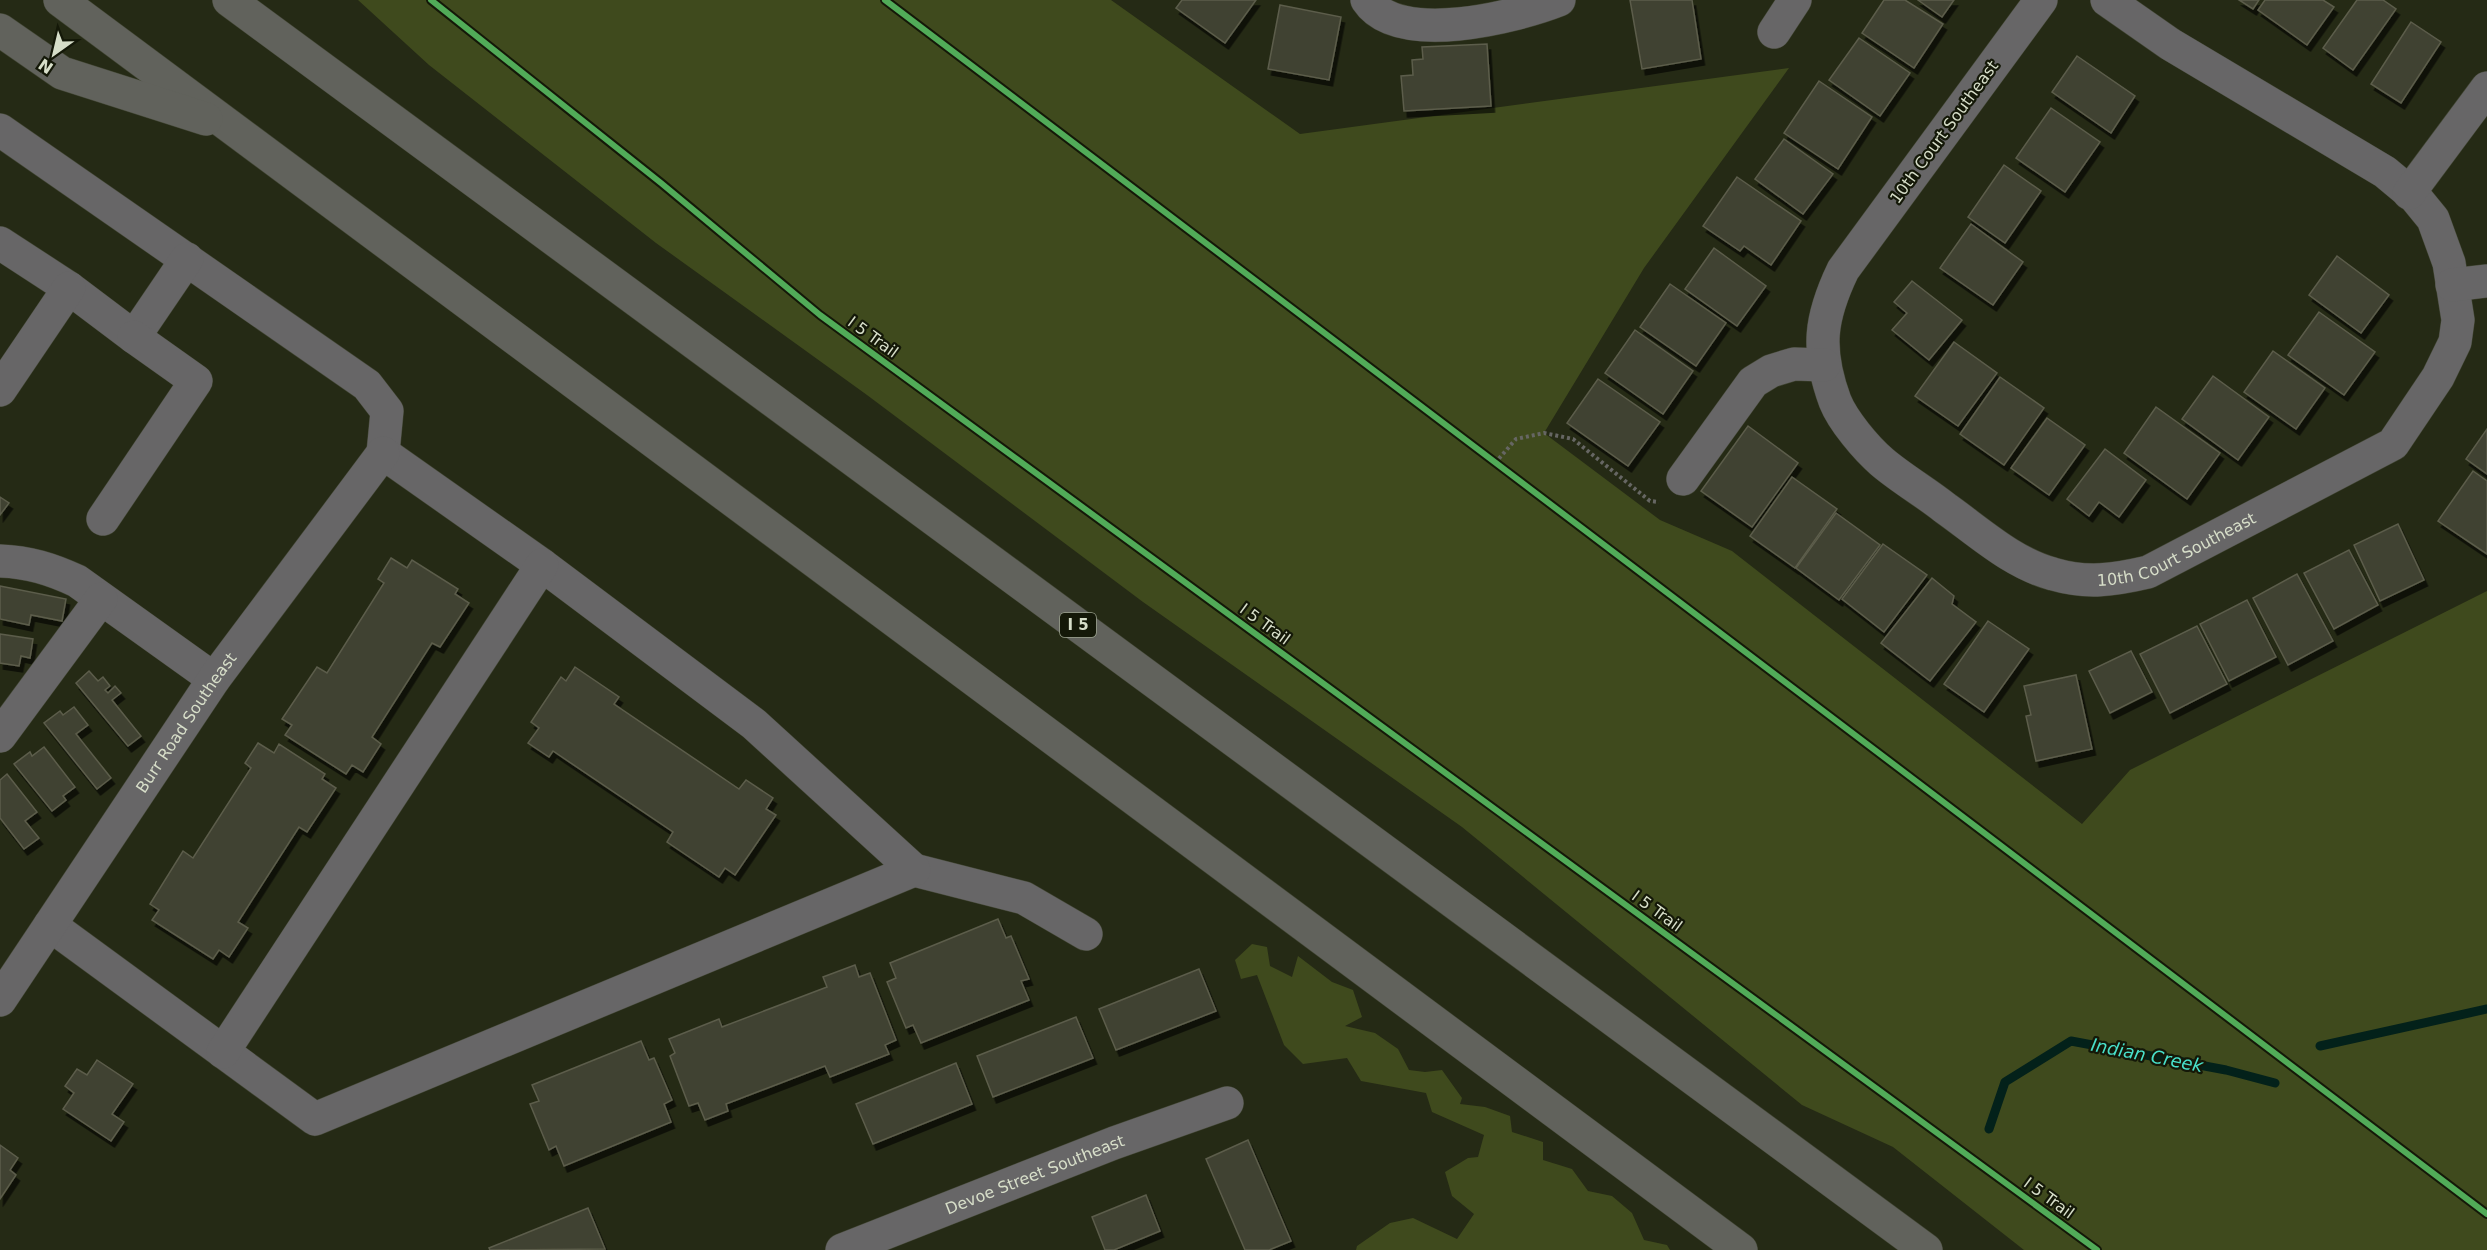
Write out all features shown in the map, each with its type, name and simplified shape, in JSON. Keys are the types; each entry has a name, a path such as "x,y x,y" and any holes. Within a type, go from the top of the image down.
{"highway":[{"path":"60,0 1741,1250"},
{"name":"I 5","path":"229,0 1926,1250"},
{"path":"0,30 62,73 231,128"}],"street":[{"path":"1367,0 1372,7 1396,21 1431,25 1465,23 1520,14 1558,0"},
{"path":"1774,32 1795,0"},
{"name":"10th Court Southeast","path":"2041,0 1843,270 1828,302 1822,334 1824,365 1836,404 1861,440 1883,462 2016,559 2052,574 2081,580 2113,580 2148,572 2393,444 2438,377 2455,342 2458,320 2449,263 2433,219 2409,193 2385,172 2170,44 2107,0"},
{"path":"2409,193 2487,88"},
{"path":"0,130 367,385 387,411 383,453 542,565 754,724 914,870 1024,898 1086,934"},
{"path":"0,243 69,288 196,381 103,519"},
{"path":"134,337 187,259"},
{"path":"2452,285 2487,281"},
{"path":"0,390 69,288"},
{"path":"1683,479 1753,382 1771,371 1794,364 1824,365"},
{"name":"Burr Road Southeast","path":"0,1000 214,679 383,453"},
{"path":"0,561 26,562 53,570 77,581 214,679"},
{"path":"224,1052 542,565"},
{"path":"0,736 101,598"},
{"path":"50,925 315,1119 914,870"},
{"name":"Devoe Street Southeast","path":"842,1250 1114,1143 1227,1102"}],"path":[{"path":"1495,463 1516,439 1544,433 1573,439 1650,501 1661,502 1683,479"},
{"path":"1486,456 1505,470"}],"green space":[{"path":"358,0 1111,0 1300,134 1789,68 1644,268 1544,433 1660,520 1732,551 2082,824 2130,770 2487,591 2487,1250 2024,1250 1893,1147 1802,1105 1462,827 1143,602 867,395 656,243 429,65"},
{"path":"1252,944 1267,947 1270,966 1292,977 1298,956 1332,982 1353,990 1362,1017 1345,1026 1375,1033 1398,1049 1409,1070 1425,1072 1442,1070 1462,1098 1460,1104 1485,1107 1510,1116 1512,1132 1543,1142 1543,1160 1572,1169 1588,1191 1612,1196 1632,1213 1644,1240 1667,1245 1670,1250 1356,1250 1357,1246 1390,1223 1413,1218 1457,1239 1474,1214 1452,1196 1445,1172 1468,1158 1478,1157 1484,1135 1432,1112 1426,1093 1361,1081 1347,1058 1303,1064 1284,1045 1257,975 1241,979 1235,960"}],"building":[{"path":"1182,0 1256,0 1225,43 1176,8"},
{"path":"1630,0 1692,0 1701,59 1642,69"},
{"path":"1884,0 1905,0 1943,24 1914,68 1862,33"},
{"path":"1918,0 1954,0 1942,17"},
{"path":"2239,0 2259,0 2253,9"},
{"path":"2265,0 2323,0 2334,7 2307,45 2258,10"},
{"path":"2357,0 2383,0 2396,9 2353,70 2323,48"},
{"path":"1280,5 1341,17 1329,80 1268,69"},
{"path":"2411,22 2441,42 2401,103 2371,84"},
{"path":"1859,38 1910,73 1880,116 1829,80"},
{"path":"1487,44 1491,106 1404,111 1401,76 1413,75 1412,60 1423,59 1422,47"},
{"path":"2077,56 2135,96 2111,133 2052,92"},
{"path":"1819,81 1872,117 1838,169 1784,133"},
{"path":"2051,108 2100,142 2065,192 2016,158"},
{"path":"1784,139 1833,174 1803,214 1755,179"},
{"path":"2004,165 2041,191 2005,243 1968,217"},
{"path":"1737,177 1801,221 1771,265 1744,246 1740,251 1703,226"},
{"path":"1971,224 2023,262 1993,305 1940,268"},
{"path":"1714,248 1766,286 1737,326 1685,289"},
{"path":"2337,256 2389,295 2361,333 2309,295"},
{"path":"1912,281 1962,320 1929,360 1892,330 1907,313 1894,302"},
{"path":"1670,284 1726,323 1696,366 1640,327"},
{"path":"2319,312 2375,352 2344,395 2288,355"},
{"path":"1635,330 1693,371 1663,414 1605,373"},
{"path":"1954,342 1997,373 1958,426 1915,396"},
{"path":"2273,351 2325,388 2296,429 2244,392"},
{"path":"2213,376 2269,417 2238,460 2182,419"},
{"path":"2000,377 2044,408 2004,465 1960,434"},
{"path":"1598,379 1660,422 1628,466 1567,423"},
{"path":"2156,407 2220,453 2187,499 2124,453"},
{"path":"2047,418 2085,445 2049,495 2011,468"},
{"path":"1748,426 1798,463 1752,527 1701,491"},
{"path":"2487,429 2487,474 2466,459"},
{"path":"2105,449 2146,480 2119,517 2099,502 2089,516 2067,499"},
{"path":"2473,471 2487,481 2487,554 2438,521"},
{"path":"1792,477 1837,509 1795,568 1750,536"},
{"path":"0,497 9,503 0,515"},
{"path":"1836,513 1880,545 1839,600 1796,568"},
{"path":"2398,524 2424,580 2380,601 2354,545"},
{"path":"1883,544 1927,575 1884,632 1842,599"},
{"path":"2349,550 2378,605 2334,629 2304,573"},
{"path":"391,558 407,568 412,560 458,589 455,594 469,603 440,647 432,643 372,737 381,744 363,772 352,765 346,774 285,735 292,725 282,719 317,667 327,673 384,583 378,579"},
{"path":"2297,574 2333,641 2288,665 2253,598"},
{"path":"1932,578 1954,596 1952,604 1976,622 1930,681 1881,643"},
{"path":"0,586 66,599 62,621 31,615 29,625 0,619"},
{"path":"2247,600 2276,657 2229,681 2200,624"},
{"path":"1988,621 2029,649 1984,712 1944,684"},
{"path":"2197,626 2227,684 2170,713 2140,654"},
{"path":"0,634 33,639 30,658 21,656 19,666 0,663"},
{"path":"2131,651 2152,692 2110,713 2089,671"},
{"path":"575,667 619,697 614,704 739,789 746,780 773,798 766,809 776,815 735,875 725,868 719,877 667,842 673,832 553,751 549,757 528,743 539,728 531,722 561,677 566,681"},
{"path":"89,671 98,681 103,677 110,686 105,690 108,693 115,686 121,693 112,700 141,736 128,746 76,683"},
{"path":"2076,675 2092,749 2036,761 2026,716 2031,715 2024,686"},
{"path":"74,707 88,725 76,734 111,778 97,789 44,723 60,711 63,715"},
{"path":"258,743 274,753 279,744 325,774 322,779 336,788 307,832 299,827 238,922 248,928 229,957 219,950 213,959 152,920 159,910 150,904 183,851 193,858 251,768 245,763"},
{"path":"44,747 75,787 63,796 66,800 52,811 14,764 30,752 32,756"},
{"path":"7,774 37,812 25,821 39,838 24,849 0,818 0,780"},
{"path":"998,919 1006,938 1011,936 1029,979 1021,981 1029,1000 921,1043 913,1025 906,1028 887,982 896,978 890,963"},
{"path":"855,965 859,977 870,973 896,1040 885,1045 889,1054 830,1077 825,1066 726,1104 728,1111 705,1120 698,1103 689,1106 670,1056 675,1053 669,1039 719,1019 722,1027 827,987 823,977"},
{"path":"1199,969 1216,1011 1116,1050 1099,1009"},
{"path":"1076,1017 1093,1058 993,1097 977,1056"},
{"path":"641,1041 649,1060 654,1058 672,1100 664,1104 671,1122 564,1166 556,1146 549,1150 530,1104 539,1101 532,1085"},
{"path":"97,1060 133,1084 112,1114 124,1122 111,1141 63,1109 74,1093 65,1086 77,1069 87,1075"},
{"path":"956,1063 972,1104 873,1144 856,1104"},
{"path":"1248,1140 1291,1241 1269,1250 1245,1250 1206,1159"},
{"path":"0,1145 18,1158 10,1170 16,1175 0,1199"},
{"path":"1146,1195 1160,1231 1114,1250 1105,1250 1092,1217"},
{"path":"588,1208 605,1249 490,1250 489,1248"}],"waterway":[{"name":"Indian Creek","path":"2320,1046 2487,1009"},
{"name":"Indian Creek","path":"1989,1129 2005,1082 2071,1041 2226,1070 2275,1083"}],"cycle path":[{"name":"I 5 Trail","path":"431,0 661,183 820,315 2097,1250"},
{"path":"885,0 2487,1214"}]}
